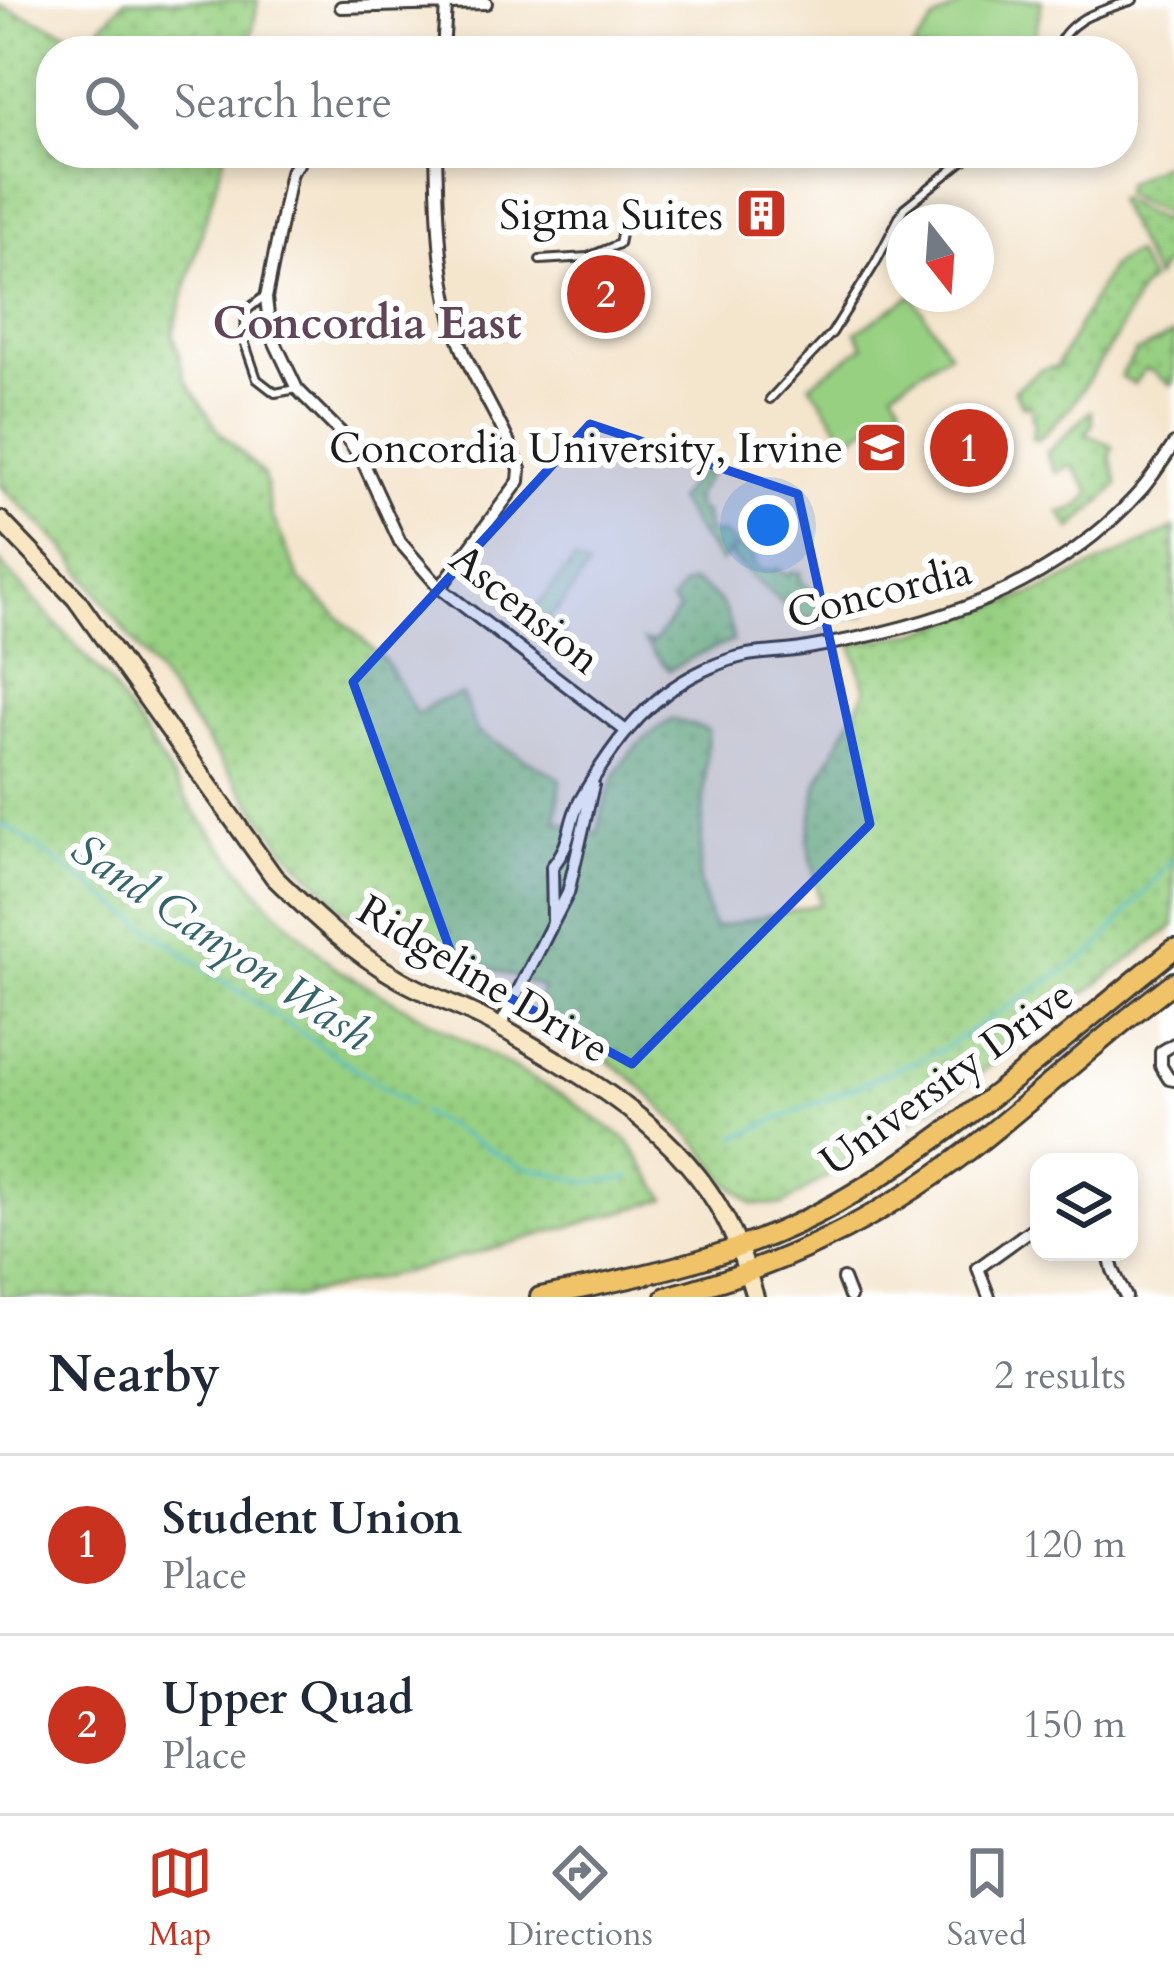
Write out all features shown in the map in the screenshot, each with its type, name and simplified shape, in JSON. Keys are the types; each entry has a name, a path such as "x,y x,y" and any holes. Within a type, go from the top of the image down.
{"main road":[{"name":"University Drive","path":"540,1297 667,1269 784,1229 835,1204 1004,1090 1174,949"},
{"name":"University Drive","path":"666,1297 747,1273 833,1237 923,1183 1174,982"}],"street":[{"path":"341,7 486,3"},
{"path":"444,36 446,6"},
{"name":"Ascension","path":"294,168 266,295 270,332 297,389 349,441 400,542 440,588 626,731"},
{"path":"437,168 440,250 458,339 520,469 520,482 440,588"},
{"name":"Concordia","path":"553,920 552,867 564,852 579,803 626,731 667,692 733,660 925,622 980,603 1040,574 1074,551 1142,490 1174,444"},
{"name":"Ridgeline Drive","path":"0,520 76,599 251,848 287,889 357,951 595,1083 662,1137 719,1208 755,1297"},
{"name":"Concordia","path":"500,1027 568,893 594,782"},
{"path":"1174,1044 1161,1052 1161,1066 1174,1080"},
{"path":"989,1297 978,1268 1030,1230"},
{"path":"1110,1261 1126,1297"},
{"path":"843,1280 850,1297"}],"lane":[{"path":"1062,36 1076,22 1133,0"},
{"path":"770,399 832,333 904,208 954,168"},
{"path":"540,260 587,257 619,244 625,220"},
{"path":"266,295 247,310 244,338 257,379 275,393 297,389"}],"highlighted area":[{"path":"590,424 798,494 870,824 632,1064 457,969 353,682"}],"green space":[{"path":"125,0 258,0 252,36 92,36"},
{"path":"969,0 1042,0 1035,36 922,36 934,21"},
{"path":"0,6 78,36 36,36 36,168 221,168 173,332 185,379 219,431 264,475 271,513 300,580 386,662 417,715 435,702 462,694 477,732 561,779 556,821 597,834 613,781 641,742 673,719 708,730 699,882 712,925 820,904 808,841 818,782 866,690 852,645 923,631 1040,591 1174,528 1174,926 946,1099 783,1205 753,1204 633,1079 545,1024 537,1003 543,988 348,913 286,850 64,547 0,485"},
{"path":"1162,164 1174,168 1174,217 1123,193 1125,184"},
{"path":"1116,200 1174,224 1174,263 1171,260 1162,266 1155,279"},
{"path":"1134,252 1150,281 1072,405 1038,440 1032,438 1030,404 1023,406 1014,390 1040,370 1055,369 1111,266"},
{"path":"886,312 923,312 949,352 893,389 902,403 848,440 810,384 864,346 856,332"},
{"path":"1174,334 1171,385 1150,370 1144,370 1134,384 1121,376 1135,353"},
{"path":"1091,411 1093,424 1086,433 1113,447 1110,454 1118,485 1071,529 1060,512 1073,509 1091,493 1072,465 1056,473 1046,453"},
{"path":"717,463 694,497 694,506 706,514 706,528 735,543 721,562 677,500 695,477"},
{"path":"738,546 764,571 776,568 787,576 800,572 801,581 839,615 868,614 821,621 795,615 730,556"},
{"path":"574,560 588,568 549,620 565,633 557,643 524,623"},
{"path":"0,562 108,681 195,812 266,901 335,968 567,1098 628,1141 666,1199 427,1267 295,1297 0,1297"},
{"path":"693,582 722,606 733,641 669,670 644,641 653,643 679,610 671,602 683,586"}],"waterway":[{"name":"Sand Canyon Wash","path":"0,825 410,1105"},
{"name":"Sand Canyon Wash","path":"736,1137 939,1051 1093,952 1174,858"},
{"name":"Sand Canyon Wash","path":"421,1112 520,1166 589,1182 629,1178"}],"place":[{"name":"Sigma Suites","path":"762,214"},
{"name":"Upper Quad","path":"606,294"},
{"name":"Concordia University, Irvine","path":"882,447"},
{"name":"Student Union","path":"969,448"}],"district":[{"name":"Concordia East","path":"367,322"}]}
